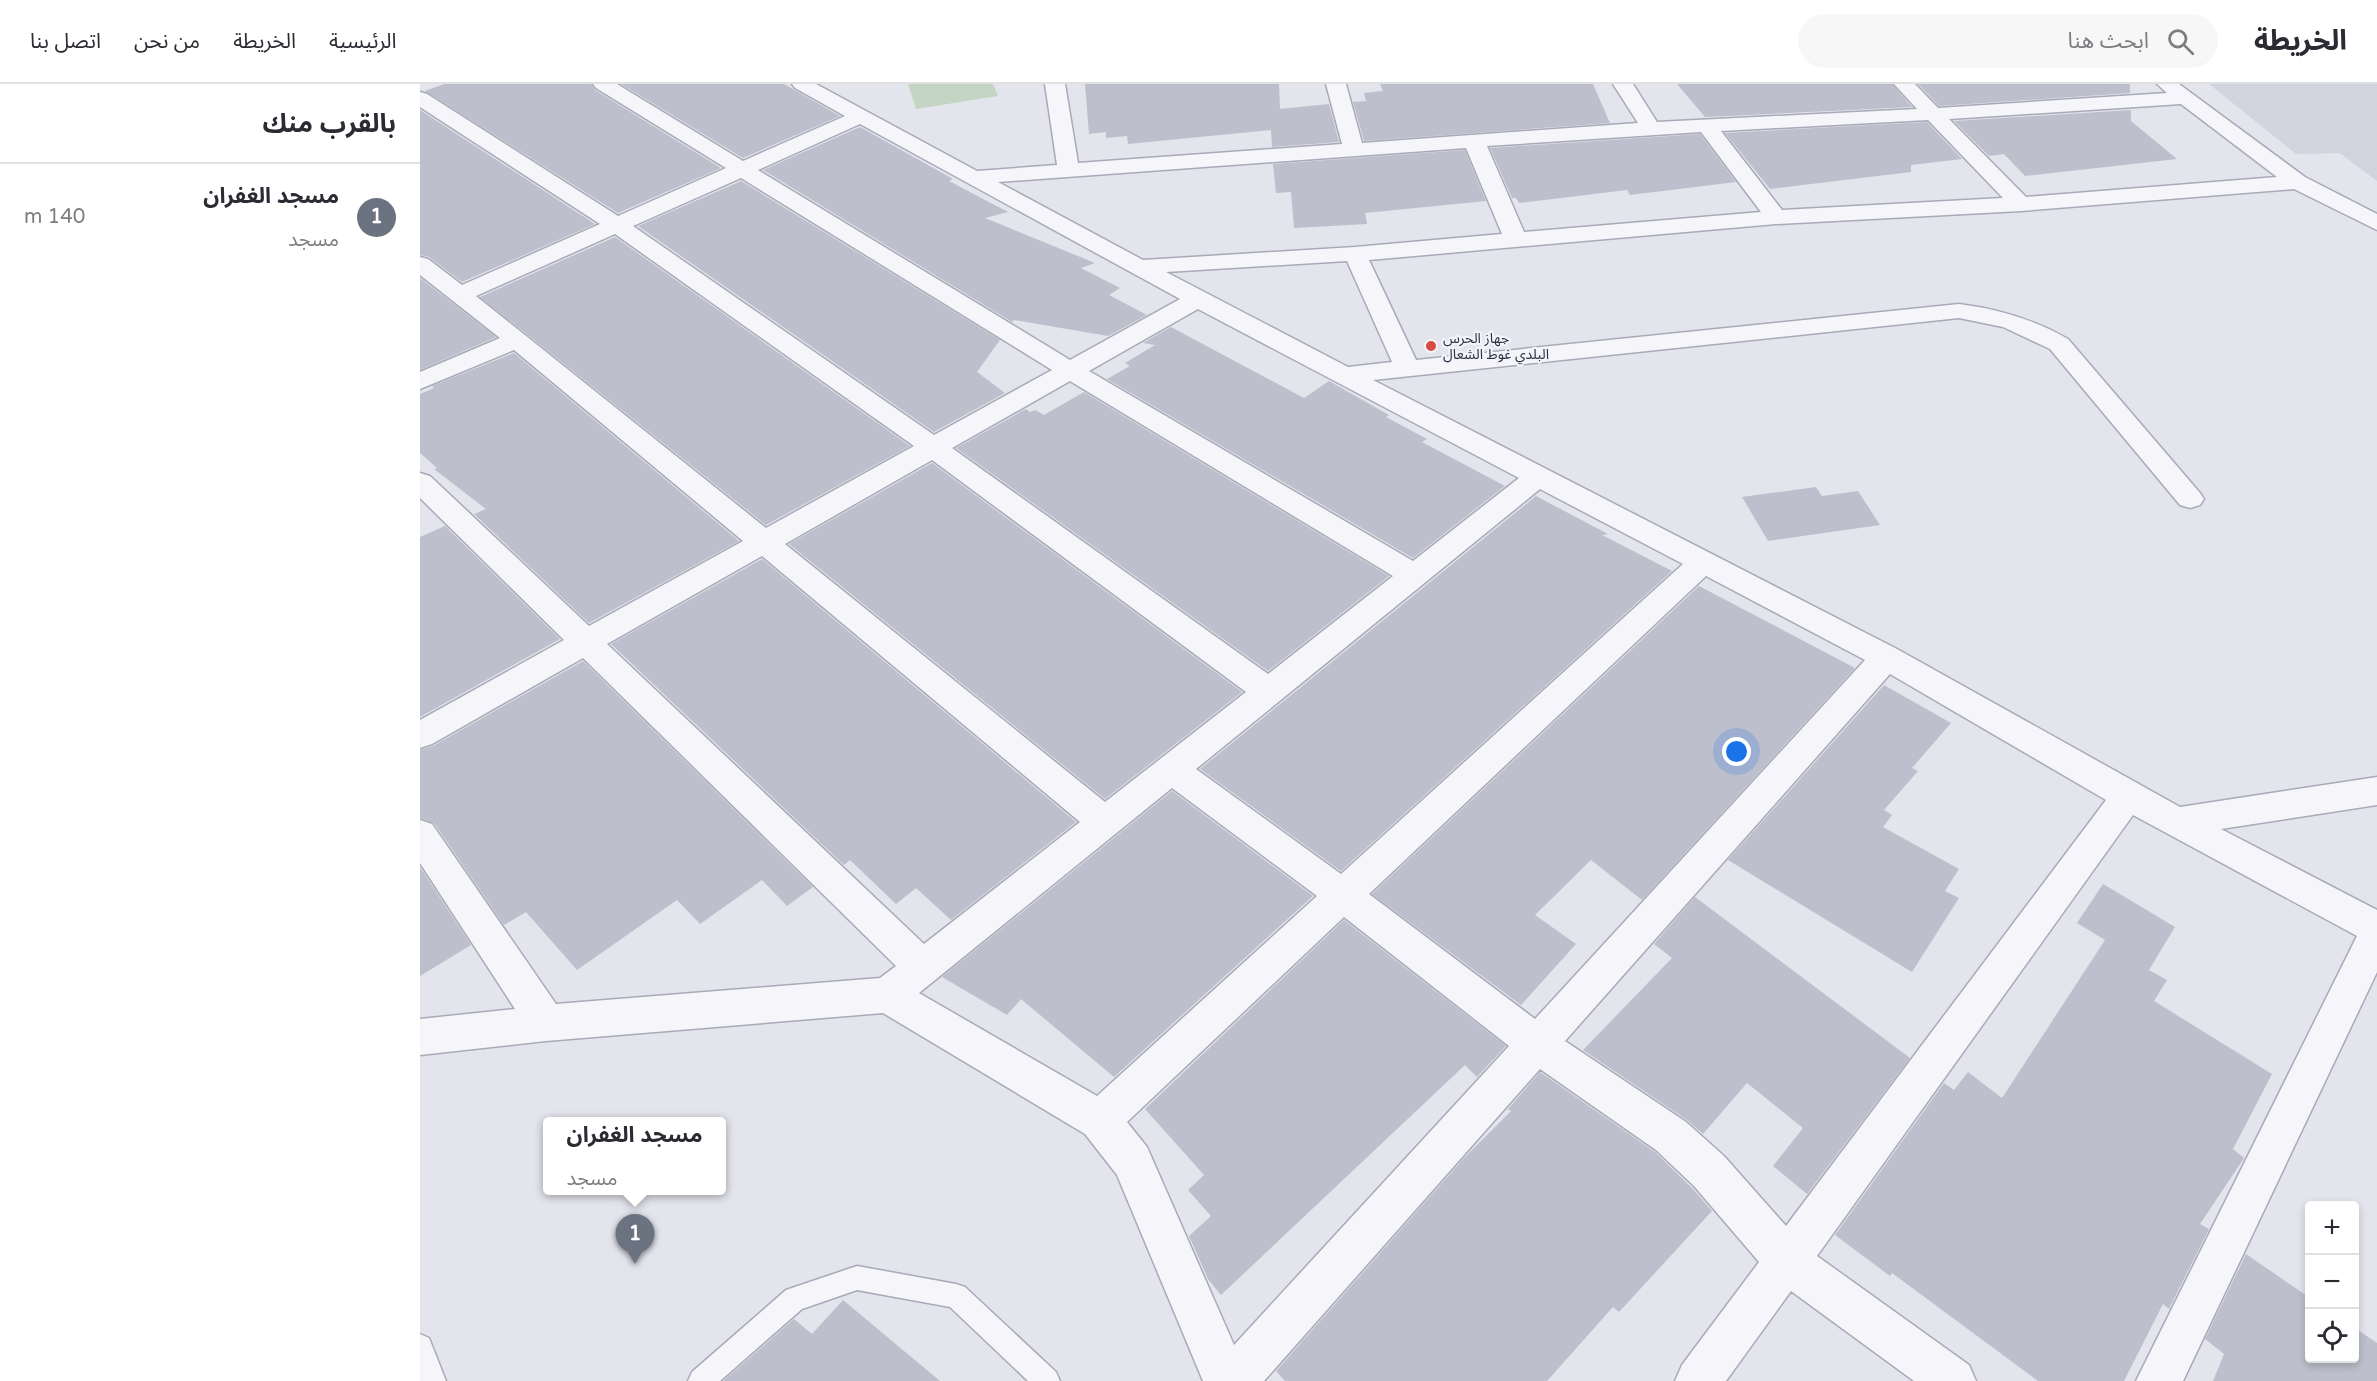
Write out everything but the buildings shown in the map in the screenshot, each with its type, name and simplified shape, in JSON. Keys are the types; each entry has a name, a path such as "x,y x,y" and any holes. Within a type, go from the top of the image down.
{"street":[{"path":"603,84 1071,370 1414,575"},
{"path":"802,84 1198,299 1887,657 2174,822 2377,928"},
{"path":"1055,84 1069,171"},
{"path":"1336,84 1353,148"},
{"path":"1623,84 1651,128"},
{"path":"1904,84 2022,204"},
{"path":"2167,84 2297,182 2377,223"},
{"path":"420,98 616,225 934,448 1268,692"},
{"path":"977,177 1651,128 1933,114 2184,98"},
{"path":"460,295 861,116"},
{"path":"1706,125 1776,218"},
{"path":"1474,141 1516,240"},
{"path":"1141,267 1355,254 1776,218 2022,204 2297,182"},
{"path":"1355,254 1408,369"},
{"path":"420,264 517,340 763,544 1105,822"},
{"path":"420,735 1198,299"},
{"path":"1343,375 1959,311 2000,316 2034,328 2060,344 2190,499"},
{"path":"420,381 517,340"},
{"path":"420,1037 546,1023 888,995 1540,475"},
{"path":"420,482 923,968"},
{"path":"1100,1120 1704,561"},
{"path":"1233,1381 1887,657"},
{"path":"1172,769 1343,895 1537,1044 1671,1136 1709,1171 1788,1262 1953,1381"},
{"path":"2174,822 2377,791"},
{"path":"1698,1381 1788,1262 2128,796"},
{"path":"420,834 546,1023"},
{"path":"2159,1381 2377,933"},
{"path":"888,995 1100,1120 1132,1161 1227,1381"}],"lane":[{"path":"701,1381 795,1299 857,1278 956,1296 1047,1381"},
{"path":"420,1347 433,1381"}],"shaded area":[{"path":"2209,84 2377,84 2377,181 2340,153 2296,154"}],"green space":[{"path":"908,84 993,84 998,96 916,109"}],"place":[{"name":"جهاز الحرس البلدي غوط الشعال","path":"1431,346"},
{"name":"مسجد الغفران","path":"635,1264"}]}
